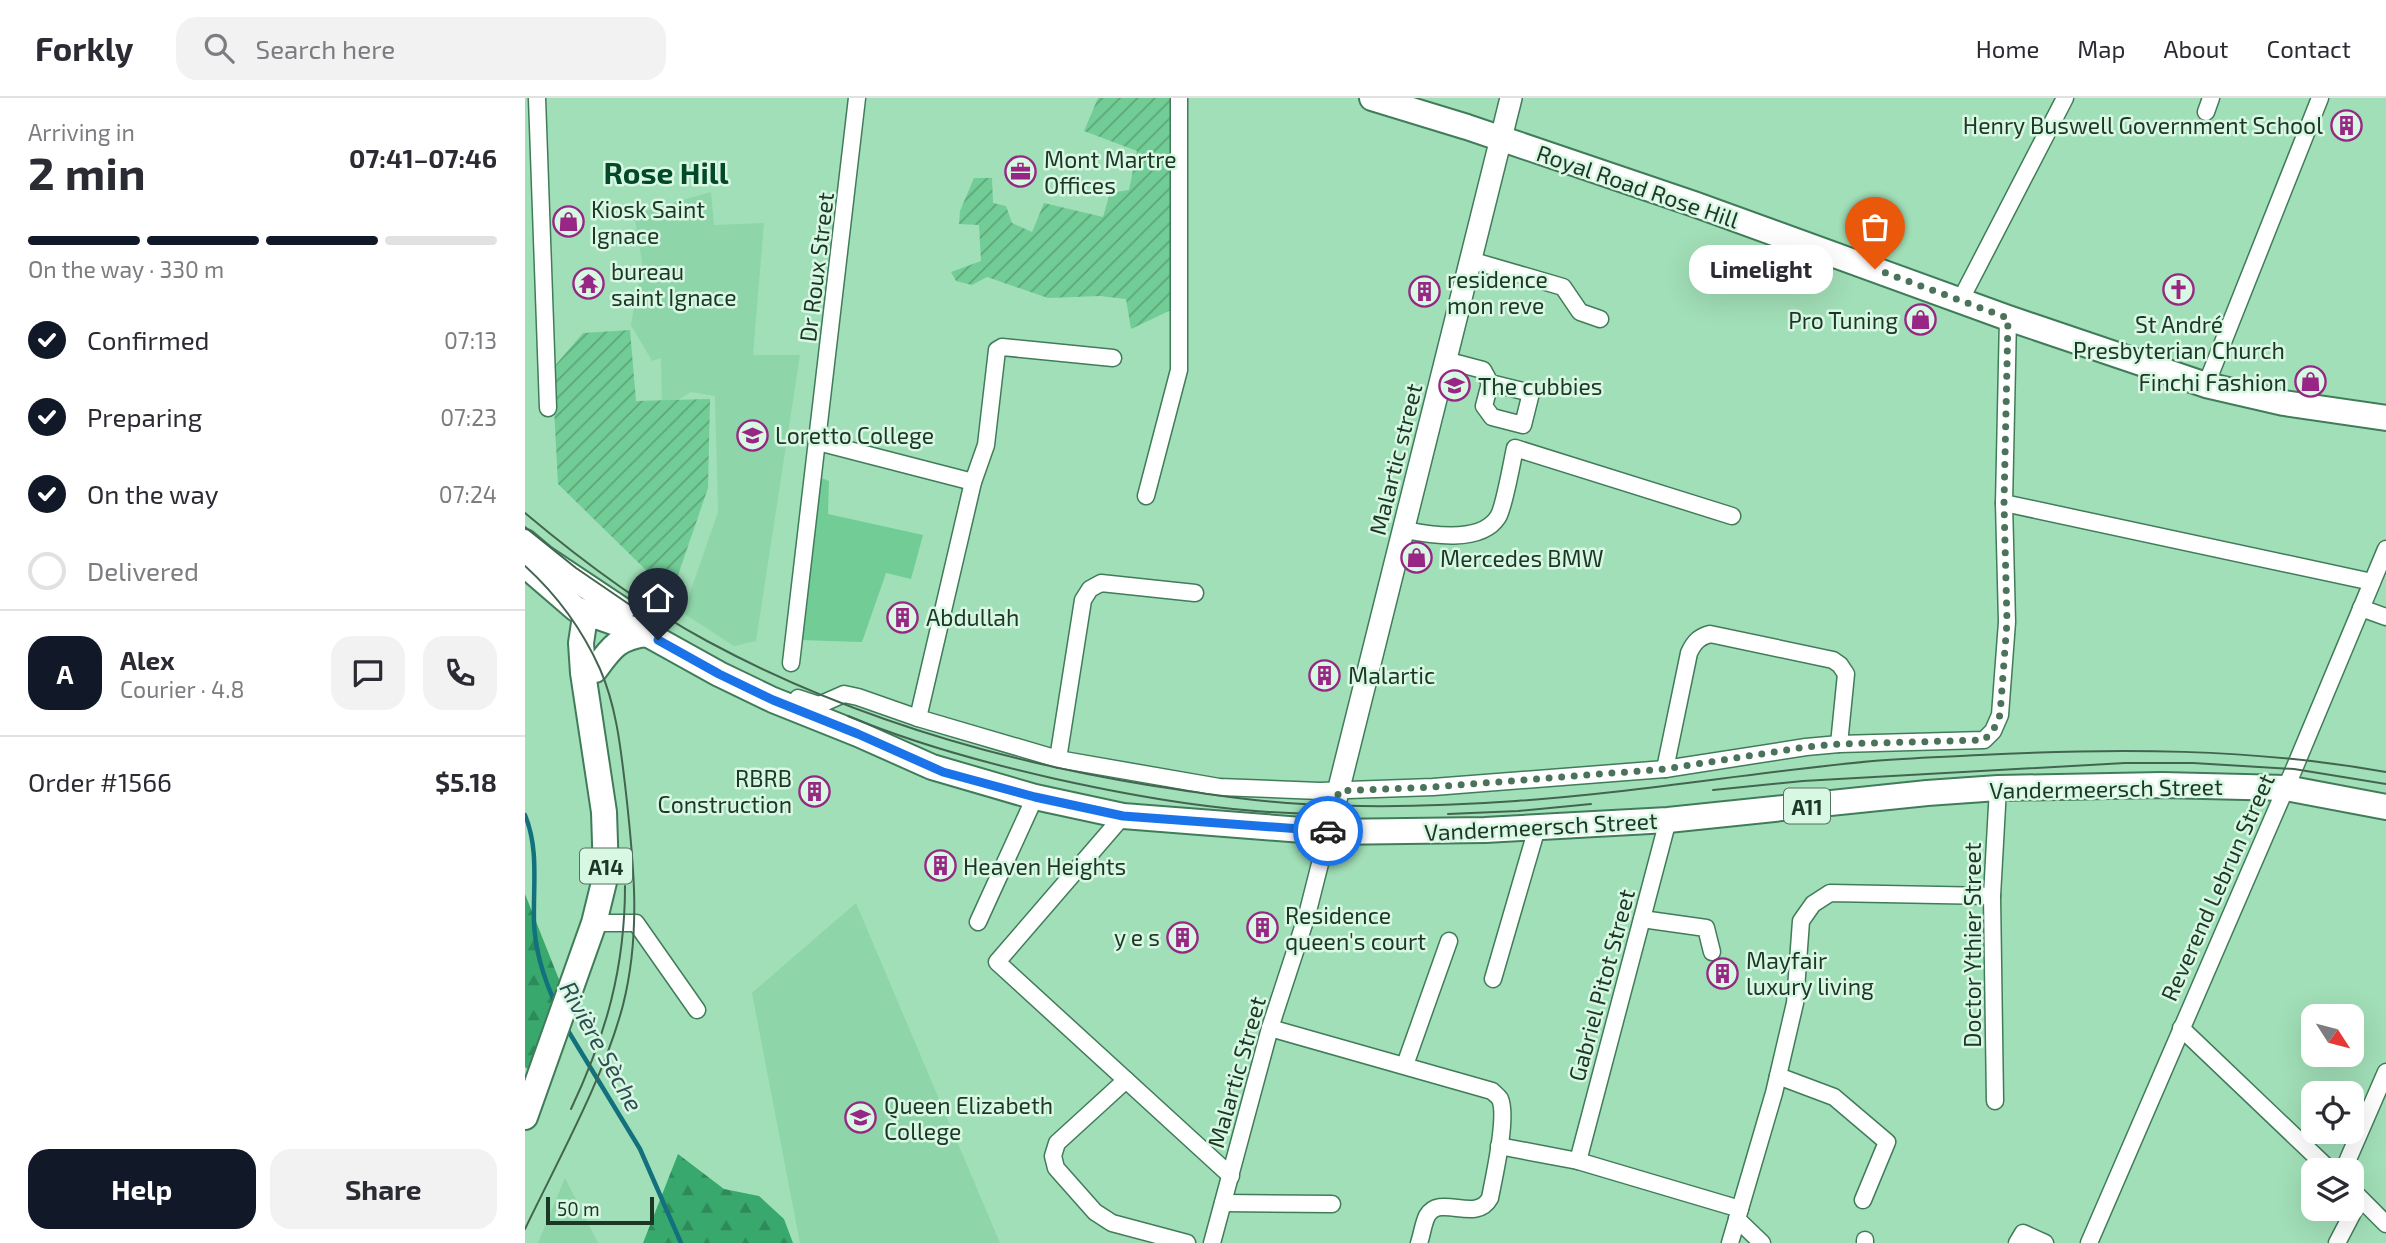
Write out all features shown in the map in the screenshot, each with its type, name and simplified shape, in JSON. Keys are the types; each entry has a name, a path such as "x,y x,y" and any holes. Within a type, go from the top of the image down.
{"main road":[{"name":"Royal Road Rose Hill","path":"1372,98 1502,139 2206,385 2284,403 2386,418"},
{"name":"Vandermeersch Street","path":"525,542 551,587 576,609 652,626 719,674"},
{"name":"Vandermeersch Street","path":"535,562 602,613 773,700 932,767 1035,797 1123,816 1328,832 1537,828 1668,820 1927,793 2162,785 2286,788 2386,807"},
{"path":"551,587 572,642 589,667 615,644 632,636 647,634"},
{"name":"A14","path":"525,1117 594,923 606,874 604,812 589,667 602,613"}],"street":[{"path":"537,98 548,408"},
{"name":"Dr Roux Street","path":"791,663 857,98"},
{"path":"1146,496 1179,370 1179,98"},
{"name":"Malartic street","path":"1328,832 1511,98"},
{"path":"1960,301 2065,98"},
{"path":"2206,385 2321,98"},
{"path":"1470,260 1563,287 1580,312 1601,319"},
{"path":"773,700 795,697 819,705 844,694 858,696 918,718 1058,760 1219,787 1339,791 1446,786 1665,769 1839,744 1984,740 1993,731 2000,715 2007,622 2004,503 2008,318"},
{"path":"918,718 974,482 986,445 996,354 999,348 1113,358"},
{"path":"1445,360 1483,370 1490,383 1484,406 1492,417 1523,425"},
{"path":"1405,530 1440,536 1464,535 1484,528 1498,517 1531,393 1490,383"},
{"path":"818,442 974,482"},
{"path":"1515,448 1732,516"},
{"path":"2004,503 2372,582"},
{"name":"Reverend Lebrun Street","path":"2089,1243 2386,549"},
{"path":"1058,760 1083,600 1090,589 1101,583 1195,593"},
{"path":"2361,608 2386,617"},
{"path":"1665,769 1689,653 1700,637 1710,634 1833,660 1840,665 1846,674 1839,744"},
{"name":"Doctor Ythier Street","path":"1995,1101 1992,896 1998,789"},
{"path":"978,922 1035,797"},
{"path":"1123,816 997,962 1231,1176"},
{"name":"Gabriel Pitot Street","path":"1578,1161 1668,820"},
{"path":"1493,979 1537,828"},
{"name":"Malartic Street","path":"1212,1243 1270,1028 1307,915 1328,832"},
{"path":"1730,1243 1779,1076 1795,1003 1801,921 1813,904 1830,893 1992,896"},
{"path":"1642,919 1706,929 1712,952"},
{"path":"594,923 636,923 697,1010"},
{"path":"1405,1065 1449,941"},
{"path":"1270,1028 1492,1091 1499,1097 1499,1146 1487,1205 1480,1210 1439,1207 1433,1210 1428,1214 1419,1243"},
{"path":"2181,1028 2317,1158"},
{"path":"2349,1158 2386,1072"},
{"path":"1779,1076 1834,1097 1887,1142 1863,1200"},
{"path":"1126,1080 1057,1143 1053,1156 1056,1168 1095,1212 1112,1223 1187,1243"},
{"path":"1499,1146 1578,1161 1739,1214 1762,1243"},
{"path":"2364,1202 2386,1224"},
{"path":"1223,1203 1332,1204"},
{"path":"2337,1243 2346,1221"},
{"path":"2017,1243 2023,1233 2045,1243"}],"shaded area":[{"path":"1098,98 1171,98 1171,310 1131,329 1126,299 1100,296 1048,298 987,277 972,285 956,281 951,272 981,261 979,225 959,224 960,211 974,178 992,178 993,203 1006,206 1012,223 1032,232 1044,203 1103,217 1110,193 1129,190 1137,151 1084,131"},
{"name":"Loretto College","path":"711,192 714,225 764,223 753,355 800,355 756,641 734,646 683,613 718,512 715,396 691,392 662,410 661,358 652,361 631,325 643,268 634,214"},
{"path":"630,330 636,401 710,399 708,488 677,578 648,572 558,484 552,369 583,333"},
{"path":"819,477 829,481 828,514 923,535 911,579 886,573 862,642 799,640"},
{"name":"Queen Elizabeth College","path":"856,903 1000,1243 800,1243 752,993"},
{"path":"565,1178 598,1243 538,1243"}],"green space":[{"path":"525,894 562,987 533,1073 525,1067"},
{"path":"678,1154 724,1189 759,1196 784,1219 793,1243 643,1243"}],"waterway":[{"name":"Rivière Sèche","path":"525,815 534,854 536,943 544,975 556,1005"},
{"name":"Rivière Sèche","path":"567,1029 640,1149 681,1243"}],"tram line":[{"path":"525,513 590,565 659,613 707,641 812,691 866,712 977,748 1091,775 1206,794 1303,804 1463,804 1606,793 1873,761 2082,751 2235,754 2386,772"},
{"path":"525,527 576,568 636,609"},
{"path":"525,566 548,589 577,626 606,684 622,761 634,899 629,978 615,1033 579,1119 525,1229"},
{"path":"848,716 950,752 1088,786 1219,807 1319,814"},
{"path":"1713,790 1803,781 2125,763 2193,763 2294,769 2386,784"},
{"path":"1448,814 1591,804"},
{"path":"571,1109 594,1054 611,1001 621,945 625,886"}],"way so far":[{"path":"1328,831 1339,791 1433,787 1665,769 1839,744 1984,740 1993,731 2000,715 2007,622 2004,503 2008,318 1875,269"}],"place":[{"name":"Henry Buswell Government School","path":"2346,125"},
{"name":"Mont Martre Offices","path":"1021,172"},
{"name":"Kiosk Saint Ignace","path":"568,222"},
{"name":"Limelight","path":"1875,269"},
{"name":"bureau saint Ignace","path":"588,284"},
{"name":"St André Presbyterian Church","path":"2179,290"},
{"name":"residence mon reve","path":"1424,292"},
{"name":"Pro Tuning","path":"1921,320"},
{"name":"Finchi Fashion","path":"2310,382"},
{"name":"The cubbies","path":"1455,386"},
{"name":"Loretto College","path":"752,435"},
{"name":"Mercedes BMW","path":"1417,558"},
{"name":"Abdullah","path":"903,617"},
{"name":"Malartic","path":"1325,675"},
{"name":"RBRB Construction","path":"815,791"},
{"name":"Heaven Heights","path":"940,866"},
{"name":"Residence queen's court","path":"1262,928"},
{"name":"y e s","path":"1183,937"},
{"name":"Mayfair luxury living","path":"1723,973"},
{"name":"Queen Elizabeth College","path":"861,1118"}],"district":[{"name":"Rose Hill","path":"666,172"}],"route":[{"path":"658,640 773,700 943,772 1035,797 1123,816 1328,831"}]}
